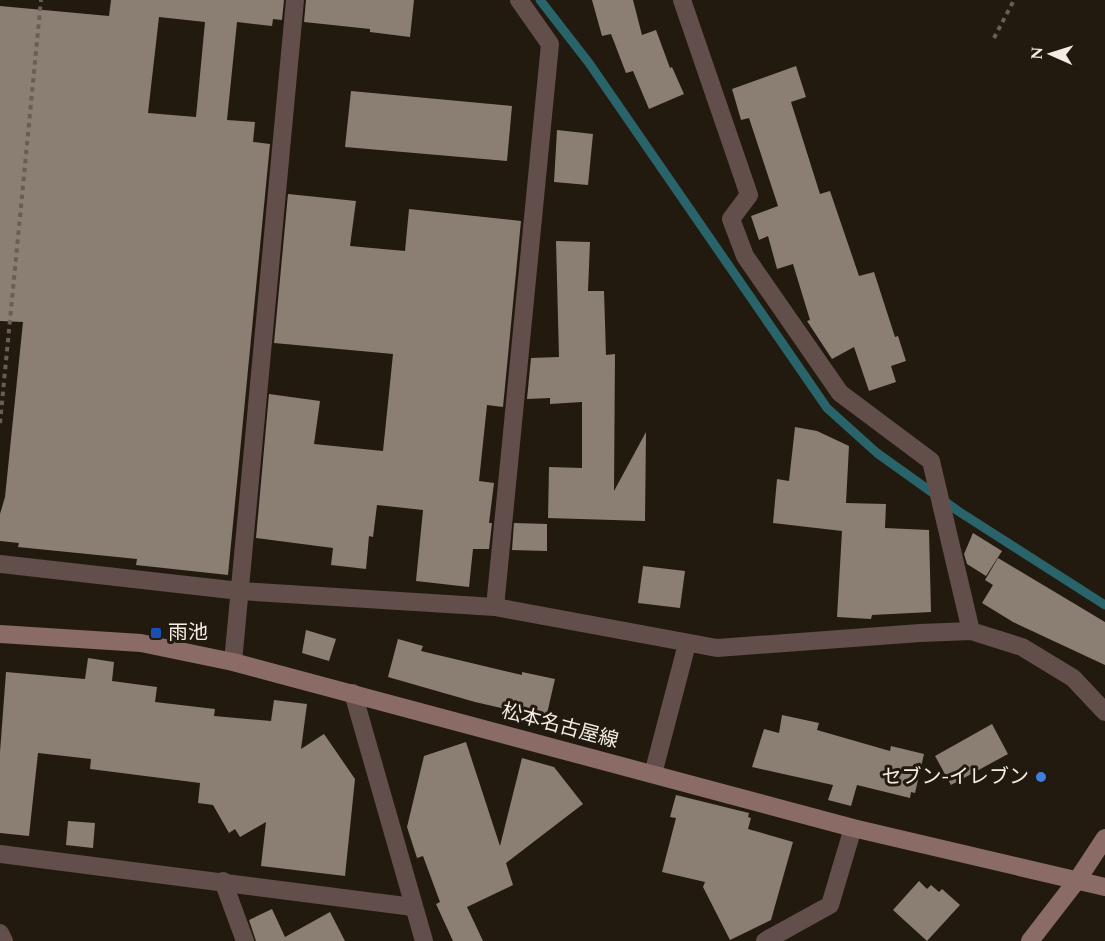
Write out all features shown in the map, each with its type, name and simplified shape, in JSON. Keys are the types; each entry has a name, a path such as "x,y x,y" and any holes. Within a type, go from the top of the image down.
{"main road":[{"name":"松本名古屋線","path":"0,634 141,643 233,662 853,828 1105,887"},
{"path":"1030,941 1078,879 1105,838"}],"street":[{"path":"233,662 295,0"},
{"path":"495,607 550,44 519,0"},
{"path":"682,0 749,195 731,219 745,256 840,393 931,461 971,632"},
{"path":"0,564 240,591 495,607 717,648 920,633 971,632 1022,647 1073,678 1105,712"},
{"path":"653,774 687,644"},
{"path":"353,693 424,941"},
{"path":"765,941 831,905 853,828"},
{"path":"0,854 413,907"},
{"path":"223,881 245,941"},
{"path":"0,933 4,941"}],"path":[{"path":"0,423 41,0"},
{"path":"994,38 1014,0"}],"building":[{"path":"111,0 284,0 282,20 273,19 272,26 237,22 227,120 255,122 253,142 270,144 228,575 136,565 137,559 18,547 19,543 0,541 0,514 5,497 23,322 0,321 0,6 109,16","holes":["159,17 205,22 196,117 148,113"]},
{"path":"306,0 414,0 410,37 370,32 370,29 304,22"},
{"path":"592,0 633,0 642,35 656,30 670,68 672,67 684,94 649,109 633,71 626,73 611,34 602,36"},
{"path":"796,66 806,97 791,102 820,194 830,191 859,276 874,272 895,337 898,336 906,361 891,366 896,382 869,391 854,347 832,359 807,321 810,320 793,264 777,269 768,236 759,240 751,216 778,206 749,118 741,120 732,89"},
{"path":"351,91 512,106 507,161 345,147"},
{"path":"557,130 593,134 588,185 554,182"},
{"path":"288,194 356,201 350,246 405,251 409,209 521,221 503,407 487,405 479,481 494,483 489,523 492,523 489,549 473,549 469,587 416,581 423,510 377,505 373,537 369,536 366,569 331,565 333,548 256,538 269,394 320,401 314,444 383,451 393,354 274,343"},
{"path":"556,241 590,242 588,291 604,291 606,355 615,354 614,491 646,432 645,521 548,518 549,467 582,468 582,402 550,404 550,398 527,399 531,358 559,357"},
{"path":"795,427 817,431 849,446 846,503 886,504 885,528 929,530 931,612 872,615 871,619 837,617 842,531 773,523 777,479 789,481"},
{"path":"514,523 547,524 547,551 512,550"},
{"path":"973,533 1002,551 986,576 967,564 964,554"},
{"path":"998,558 1105,622 1105,665 1013,622 982,603 993,585 985,580"},
{"path":"643,566 685,571 680,608 638,603"},
{"path":"306,630 336,639 329,661 302,653"},
{"path":"398,639 423,646 421,651 522,675 522,672 555,679 546,718 475,702 388,677"},
{"path":"88,658 114,662 112,681 157,687 155,702 215,709 214,716 271,721 274,700 307,704 301,749 324,734 355,779 345,876 261,866 266,822 240,837 235,829 229,833 213,805 198,803 200,783 90,769 91,759 38,753 29,836 0,833 0,752 6,672 85,679"},
{"path":"782,715 819,723 817,730 890,751 891,746 924,754 915,793 911,792 910,798 857,785 851,806 828,800 833,785 752,767 764,729 779,733"},
{"path":"992,724 1008,754 951,785 935,756"},
{"path":"466,742 500,846 522,758 554,767 583,804 506,863 513,885 467,907 483,941 453,941 436,904 440,902 423,856 417,858 407,827 424,756"},
{"path":"676,795 749,813 748,817 751,818 748,829 793,842 771,920 730,940 703,887 705,882 662,872 676,818 670,817"},
{"path":"68,821 95,823 93,848 66,845"},
{"path":"919,881 927,889 931,885 939,892 942,889 960,905 927,941 893,910"},
{"path":"272,909 285,937 330,912 345,941 256,941 249,920"}],"waterway":[{"path":"540,0 589,63 827,408 877,453 958,511 1105,605"}],"place":[{"name":"雨池","path":"156,633"},
{"name":"セブン-イレブン","path":"1041,777"}]}
